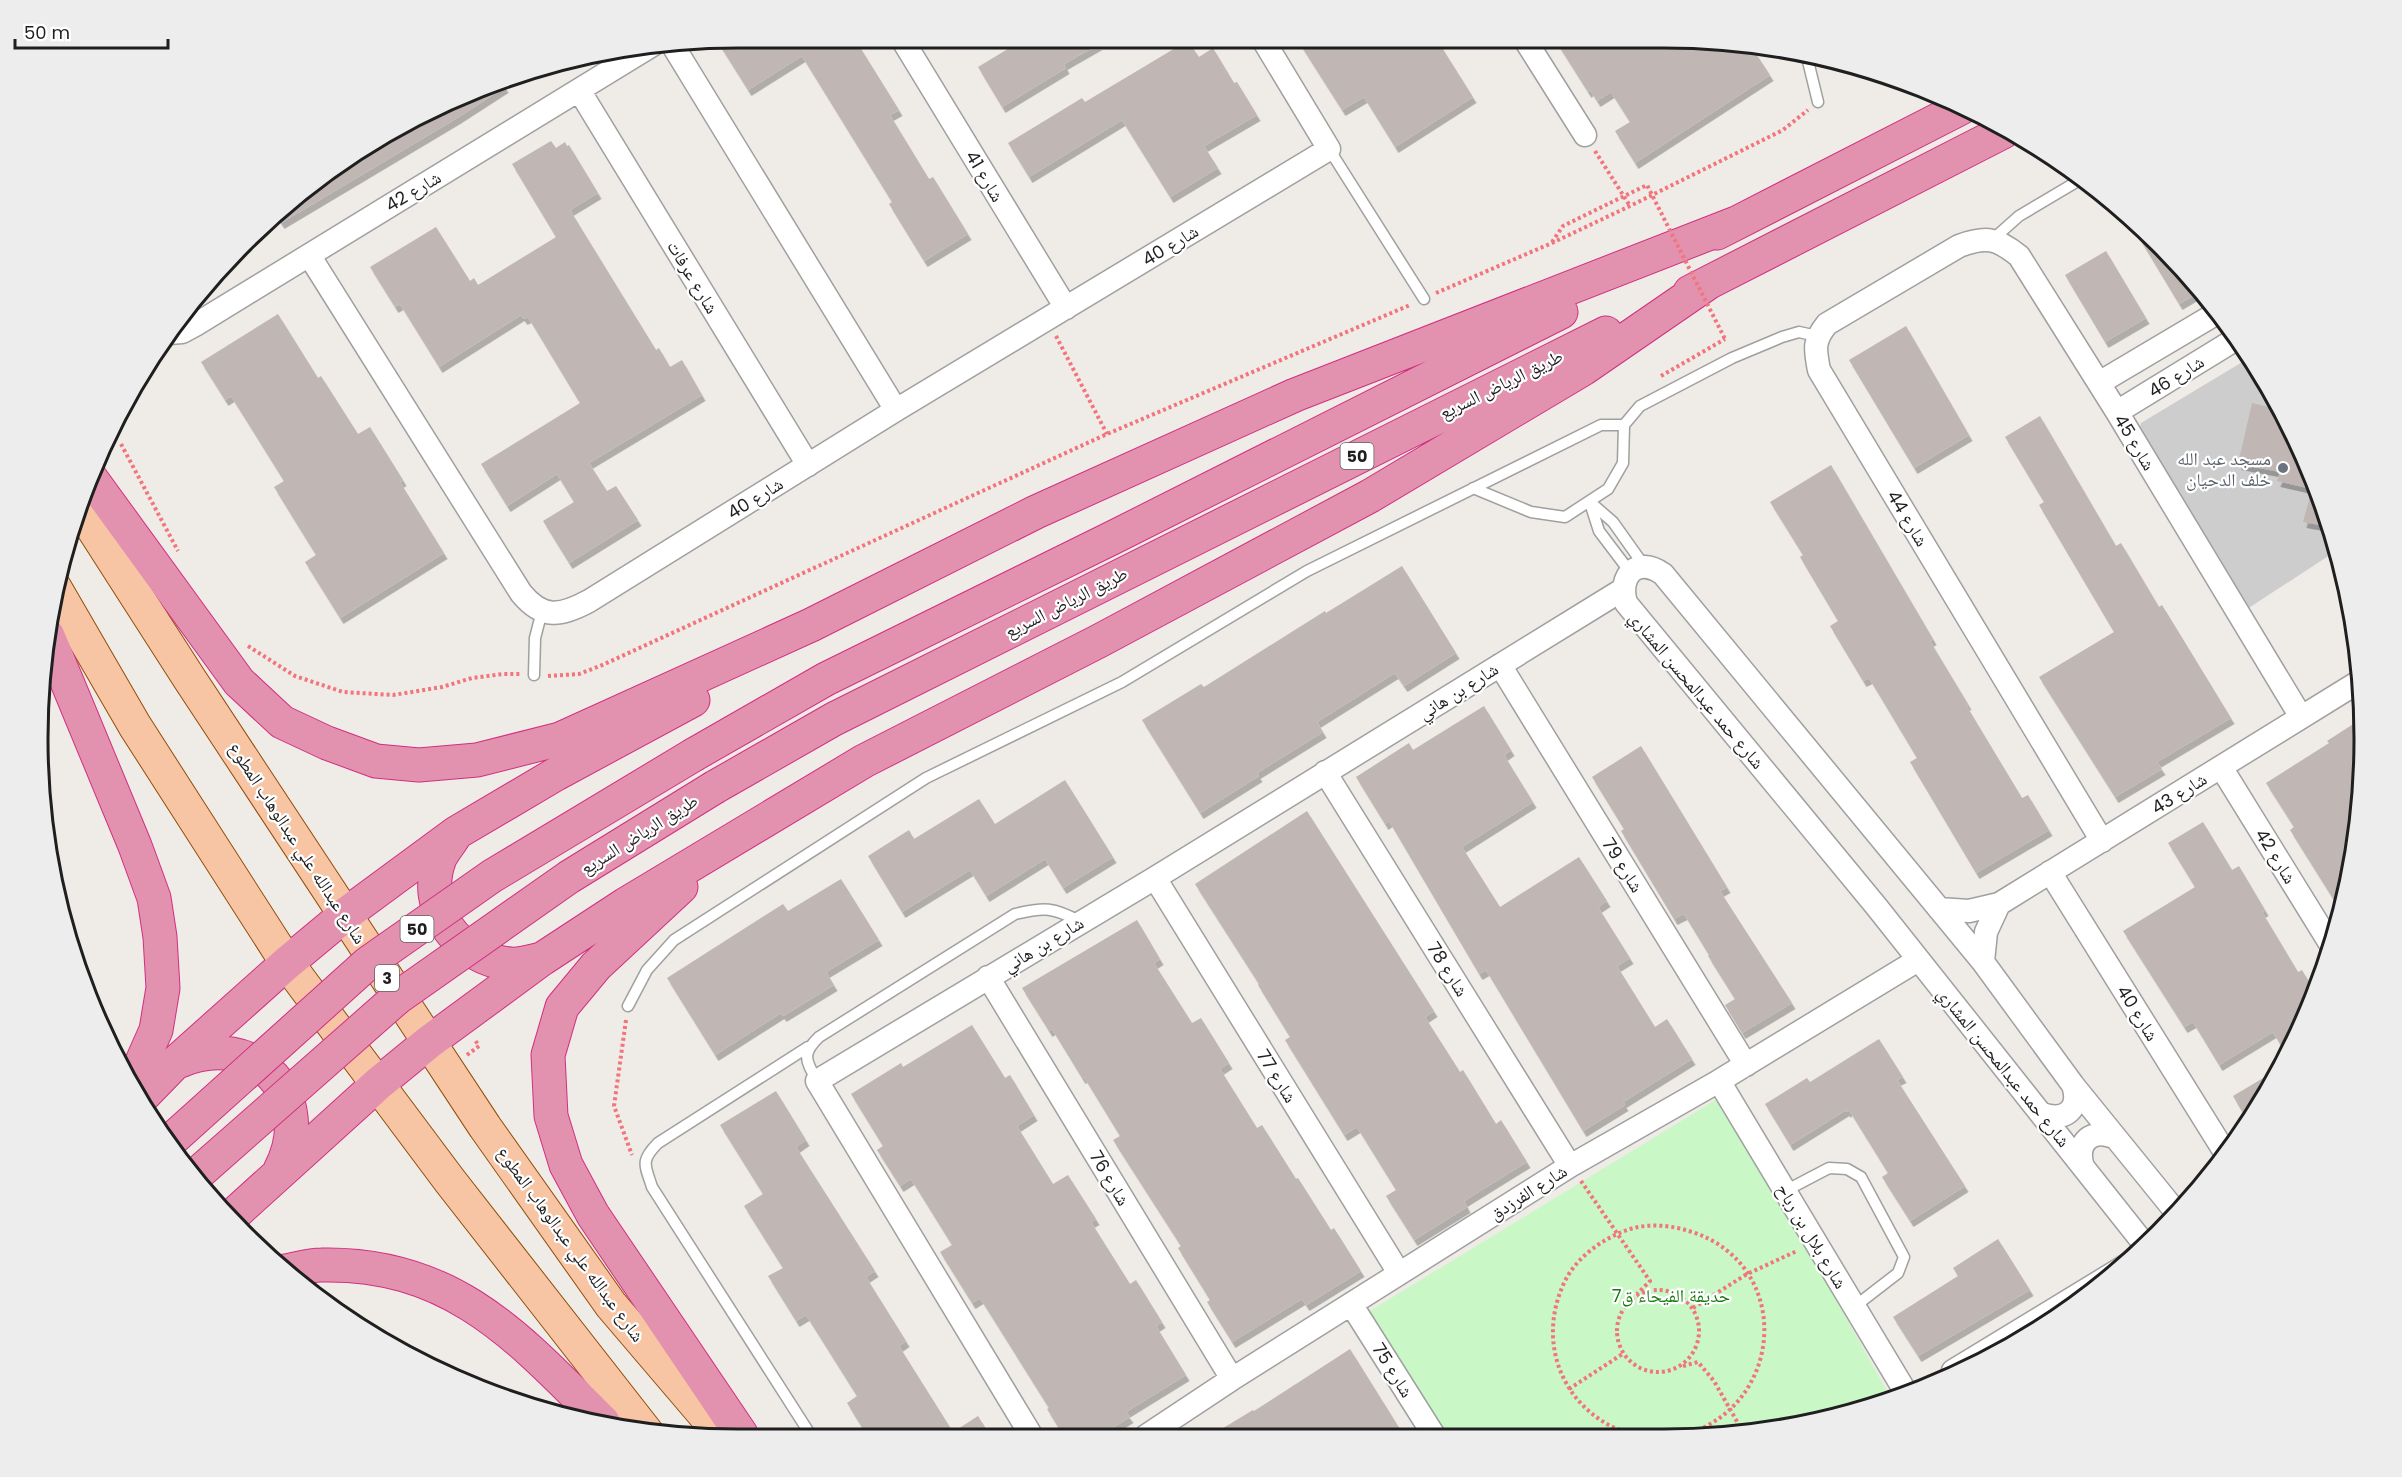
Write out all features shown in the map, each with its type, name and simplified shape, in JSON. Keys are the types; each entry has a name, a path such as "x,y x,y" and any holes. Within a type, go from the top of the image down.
{"highway":[{"name":"طريق الرياض السريع","path":"175,1137 368,963 492,876 825,679 1123,532 1953,112"},
{"name":"طريق الرياض السريع","path":"201,1171 397,998 569,877 715,787 834,718 1385,441 1708,282 1998,135"},
{"path":"97,486 239,682 282,722 327,743 376,761 419,765 477,760 560,739 811,625 1036,513 1295,395 1736,223"},
{"path":"236,1212 379,1083 429,1042 542,959 626,904 864,761 1099,641 1370,496 1583,369 1708,282"},
{"path":"146,1093 175,1063 287,963 346,914 456,833 556,774 712,690 811,625"},
{"path":"54,650 135,846 154,898 160,937 163,988 156,1030 137,1077"},
{"path":"456,833 440,859 435,888 441,917 458,942 483,959 512,965 542,959"},
{"path":"727,844 590,974 562,1007 548,1055 551,1116 566,1165 593,1215 738,1429"},
{"path":"175,1063 197,1054 220,1051 243,1056 264,1068 280,1085 290,1107 293,1131 289,1154 278,1175"},
{"path":"297,1269 320,1265 379,1268 428,1282 473,1305 519,1339 595,1414"}],"main road":[{"name":"شارع عبدالله علي عبدالوهاب المطوع","path":"85,516 485,1127 611,1305 716,1429"},
{"path":"62,600 135,726 287,963 379,1083 450,1181 638,1421"}],"street":[{"name":"شارع 41","path":"907,48 1057,313"},
{"path":"1267,48 1329,149"},
{"path":"1530,48 1585,135"},
{"path":"676,51 896,410"},
{"name":"شارع 42","path":"181,332 634,56"},
{"name":"شارع عرفات","path":"579,90 808,465"},
{"name":"شارع 40","path":"542,611 557,614 573,610 896,410 1329,149"},
{"path":"1817,336 1827,324 1959,246 1977,239 1992,240"},
{"name":"شارع 45","path":"1992,240 2006,245 2019,256 2117,412 2301,717"},
{"path":"309,255 521,593 531,605 542,611"},
{"name":"شارع 46","path":"2098,383 2210,317"},
{"name":"شارع 44","path":"1817,336 1815,351 1819,370 2102,841"},
{"name":"شارع 46","path":"2117,412 2229,343"},
{"path":"1632,576 1655,569 1663,574 1983,962 2073,1085 2171,1206"},
{"name":"شارع بن هاني","path":"817,1081 1155,878 1500,665 1632,576"},
{"name":"شارع حمد عبدالمحسن المشاري","path":"1632,576 1626,603 1918,960 2140,1238"},
{"name":"شارع 79","path":"1500,665 1746,1065"},
{"name":"شارع 43","path":"1939,909 1969,911 1999,904 2352,686"},
{"name":"شارع 42","path":"2221,766 2325,935"},
{"name":"شارع 78","path":"1325,772 1570,1166"},
{"name":"شارع 40","path":"2050,872 2221,1146"},
{"name":"شارع 77","path":"1155,878 1399,1273"},
{"path":"1983,962 1986,932 1999,904"},
{"name":"شارع الفرزدق","path":"1157,1429 1570,1166 1719,1081 1918,960"},
{"name":"شارع 76","path":"988,977 1232,1379"},
{"path":"817,1081 1027,1429"},
{"name":"شارع بلال بن رباح","path":"1719,1081 1902,1386"},
{"path":"2042,1114 2061,1117 2069,1112 2076,1094 2073,1085"},
{"path":"2083,1167 2080,1157 2082,1147 2088,1139 2097,1134 2107,1134 2116,1138"},
{"name":"شارع 75","path":"1351,1304 1430,1429"}],"lane":[{"path":"1809,64 1818,102"},
{"path":"1329,149 1424,299"},
{"path":"1992,240 2019,216 2074,184"},
{"path":"1473,488 1532,512 1565,517 1608,489 1623,463 1624,425 1640,406 1732,358 1782,337 1799,332 1817,336"},
{"path":"628,1006 647,970 674,940 926,778 1122,682 1307,571 1601,425 1624,425"},
{"path":"1590,502 1612,522 1632,576"},
{"path":"1590,502 1599,531 1632,576"},
{"path":"534,675 535,638 542,611"},
{"path":"807,1429 652,1187 644,1164 646,1154 658,1143 808,1047 819,1037 1015,914 1037,909 1059,910 1081,922"},
{"path":"808,1047 806,1055 817,1081"},
{"path":"1785,1191 1829,1167 1847,1169 1861,1177 1904,1257 1898,1273 1854,1306"}],"path":[{"path":"245,643 252,650 295,676 343,692 393,695 442,687 472,678 503,674 556,677 579,674 1107,434 1552,243 1783,130 1818,102"},
{"path":"1585,135 1630,206"},
{"path":"1552,243 1563,226 1647,185 1725,339 1659,376"},
{"path":"1057,313 1107,434"},
{"path":"117,437 179,552"},
{"path":"628,1006 614,1106 630,1154 644,1164"},
{"path":"1570,1166 1650,1281 1625,1306 1617,1326 1618,1340 1624,1353 1633,1363 1645,1370 1666,1371 1698,1362 1714,1381 1739,1425"},
{"path":"1616,1429 1590,1413 1569,1389 1558,1366 1552,1325 1557,1300 1567,1277 1576,1264 1588,1252 1616,1234 1648,1226 1681,1228 1711,1240 1737,1260 1747,1274 1762,1308 1765,1326 1764,1345 1753,1381 1743,1397 1730,1410 1704,1428"},
{"path":"1693,1308 1747,1274 1815,1242"},
{"path":"1635,1296 1645,1291 1663,1289 1680,1295 1693,1308 1699,1325 1698,1343 1693,1354 1679,1366"},
{"path":"1569,1389 1624,1353"}],"shaded area":[{"path":"2242,362 2283,433 2301,474 2329,556 2241,613 2136,445 2141,423"}],"green space":[{"name":"حديقة الفيحاء ق7","path":"1722,1096 1887,1391 1798,1416 1709,1428 1440,1429 1365,1314"}],"building":[{"path":"722,48 860,48 899,110 890,115 929,179 933,177 968,234 924,261 889,204 892,202 802,56 748,90"},
{"path":"1009,48 1092,48 1064,64 1066,68 1002,107 978,67"},
{"path":"1175,48 1193,48 1199,57 1213,48 1257,115 1204,146 1218,168 1170,197 1122,120 1029,177 1008,143 1082,98 1085,102"},
{"path":"1303,48 1442,48 1473,97 1395,147 1364,97 1342,110"},
{"path":"1560,48 1709,49 1754,54 1770,75 1635,163 1615,131 1630,122 1611,92 1597,101 1590,90 1588,92"},
{"path":"496,93 457,118 281,223 318,191 355,164 433,119"},
{"path":"551,141 556,148 565,142 567,146 569,145 598,193 570,210 656,350 659,348 670,367 682,360 702,395 589,463 607,491 616,486 638,520 569,563 543,521 574,502 557,474 507,506 481,464 580,403 528,317 524,319 521,315 439,367 400,304 395,307 370,267 436,227 470,281 474,278 478,285 556,237 512,164"},
{"path":"2139,238 2193,296 2179,304"},
{"path":"2106,251 2146,318 2105,342 2065,275"},
{"path":"278,314 318,378 321,376 358,434 370,427 403,480 400,482 444,553 340,618 305,562 316,555 274,487 284,481 231,396 225,400 201,362"},
{"path":"1906,326 1969,435 1914,468 1849,360"},
{"name":"مسجد عبد الله خلف الدحيان","path":"2252,403 2269,407 2283,433 2306,488 2277,481 2280,472 2238,464"},
{"path":"2040,416 2116,546 2121,543 2159,607 2162,605 2231,718 2157,762 2162,769 2115,797 2039,677 2114,632 2039,505 2044,502 2005,437"},
{"path":"1831,465 1933,639 1930,641 1968,704 1966,705 2022,798 2028,795 2049,830 1976,873 1910,762 1917,758 1869,678 1863,681 1830,626 1838,621 1800,557 1803,555 1770,502"},
{"name":"مسجد عبد الله خلف الدحيان","path":"2310,497 2319,525 2303,522"},
{"path":"1402,566 1456,653 1404,686 1395,673 1317,722 1323,732 1257,773 1259,776 1200,813 1142,720 1201,684 1204,687"},
{"path":"1484,706 1511,750 1504,755 1533,802 1462,847 1500,907 1579,857 1607,901 1598,907 1630,958 1617,966 1655,1027 1667,1019 1692,1059 1623,1102 1625,1105 1583,1131 1486,970 1479,974 1389,821 1385,824 1356,777 1409,743 1413,750"},
{"path":"2354,724 2353,784 2341,873 2334,900 2290,830 2294,827 2266,783 2329,743 2327,741"},
{"path":"1641,746 1727,887 1720,891 1792,1003 1742,1033 1725,1005 1735,999 1684,914 1674,919 1621,831 1624,829 1592,777"},
{"path":"1065,780 1113,857 1063,888 1045,859 986,896 970,870 902,912 868,856 909,830 914,839 979,799 995,824"},
{"path":"1307,811 1434,1011 1425,1017 1460,1072 1463,1070 1496,1124 1501,1120 1527,1162 1464,1201 1467,1207 1414,1240 1386,1196 1396,1190 1357,1127 1344,1135 1285,1040 1290,1037 1259,984 1195,884"},
{"path":"2203,822 2232,870 2239,866 2265,910 2262,912 2298,972 2302,970 2309,982 2282,1047 2273,1032 2219,1065 2193,1022 2184,1027 2123,931 2195,887 2168,843"},
{"path":"841,879 879,940 826,972 834,985 783,1016 781,1013 715,1055 667,978 783,904 788,911"},
{"path":"1137,920 1160,959 1154,963 1192,1023 1201,1018 1229,1063 1220,1069 1257,1128 1262,1125 1296,1179 1298,1178 1331,1230 1334,1228 1361,1271 1306,1305 1302,1299 1232,1342 1207,1302 1210,1300 1178,1248 1181,1246 1113,1140 1120,1136 1084,1077 1082,1078 1052,1029 1049,1031 1022,988"},
{"path":"972,1025 1005,1078 1010,1075 1034,1115 1017,1126 1053,1184 1068,1175 1096,1219 1091,1222 1130,1284 1136,1280 1162,1322 1156,1326 1186,1375 1126,1412 1130,1417 1111,1429 1059,1429 1047,1409 1049,1408 980,1298 972,1303 940,1252 952,1245 911,1179 900,1186 877,1150 883,1146 851,1094 901,1063 903,1067"},
{"path":"1879,1039 1903,1077 1897,1080 1965,1186 1910,1221 1882,1177 1888,1173 1849,1110 1790,1145 1765,1104 1807,1078 1810,1082"},
{"path":"2265,1077 2243,1113 2233,1096"},
{"path":"776,1091 806,1140 796,1147 875,1271 866,1277 906,1341 899,1346 951,1429 863,1429 847,1403 857,1396 806,1315 796,1321 768,1276 783,1268 744,1206 763,1194 720,1125"},
{"path":"1998,1239 2030,1290 1918,1356 1893,1317 1958,1276 1953,1268"},
{"path":"1350,1349 1400,1429 1347,1429 1345,1426 1340,1429 1222,1429 1254,1411"},
{"path":"978,1416 986,1429 958,1429"}],"place":[{"name":"مسجد عبد الله خلف الدحيان","path":"2283,468"}]}
